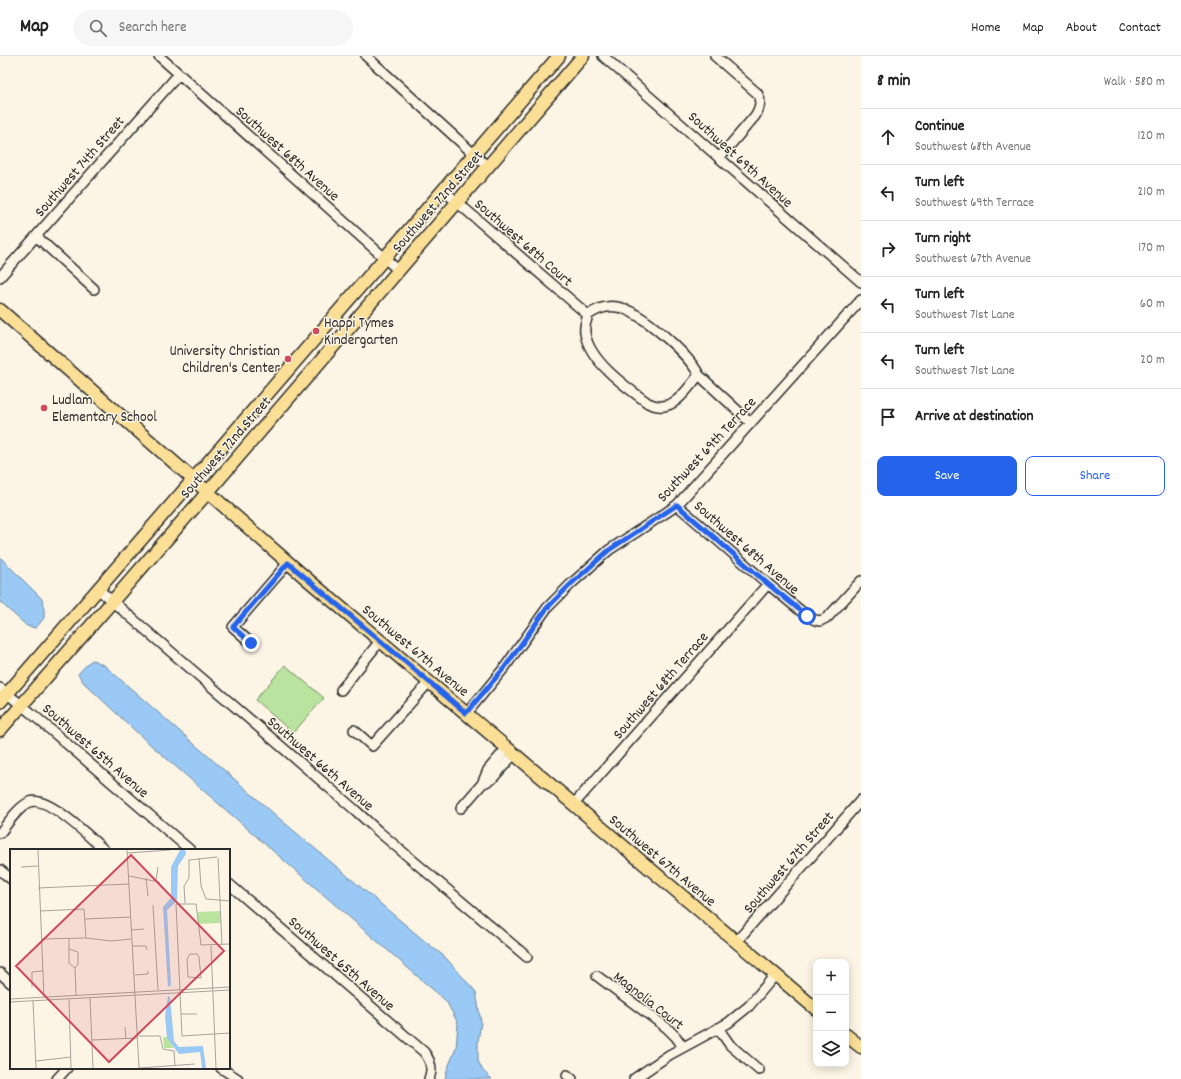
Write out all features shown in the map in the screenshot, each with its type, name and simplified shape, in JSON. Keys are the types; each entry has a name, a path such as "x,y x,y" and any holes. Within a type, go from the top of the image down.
{"main road":[{"name":"Southwest 72nd Street","path":"2,694 98,589 559,56"},
{"name":"Southwest 72nd Street","path":"0,730 583,56"},
{"name":"Southwest 67th Avenue","path":"0,310 288,563 813,1007"},
{"path":"849,1037 861,1047"}],"street":[{"name":"Southwest 68th Avenue","path":"159,56 398,270"},
{"path":"366,56 488,166"},
{"name":"Southwest 69th Avenue","path":"603,56 861,282"},
{"path":"716,56 757,93 760,104 759,110 751,122 719,158"},
{"name":"Southwest 74th Street","path":"0,277 178,74"},
{"name":"Southwest 68th Court","path":"443,190 588,315"},
{"path":"36,236 94,289"},
{"name":"Southwest 69th Terrace","path":"466,713 505,667 547,608 609,550 677,505 861,300"},
{"path":"699,375 684,393 672,404 662,407 653,406 609,372 592,350 584,331 588,315 602,307 626,309 636,314 683,354 695,367 699,375 751,423"},
{"name":"Southwest 68th Avenue","path":"677,505 807,616 820,621 832,613 861,581"},
{"path":"251,643 233,627 288,563"},
{"name":"Southwest 68th Terrace","path":"574,804 768,584"},
{"name":"Southwest 66th Avenue","path":"98,589 378,831 527,957"},
{"path":"341,690 380,641"},
{"path":"354,730 372,746 429,682"},
{"name":"Southwest 65th Avenue","path":"2,694 22,705 189,849"},
{"path":"461,808 482,784 492,779 510,751"},
{"path":"0,833 20,809 26,804 36,800 44,802 57,810 103,849"},
{"name":"Southwest 67th Street","path":"736,942 861,800"},
{"path":"0,870 10,878"},
{"name":"Southwest 65th Avenue","path":"230,885 424,1052 432,1067 432,1072 429,1079"},
{"path":"0,973 10,981"},
{"path":"634,1079 659,1061 728,1023 749,1006 776,975"},
{"name":"Magnolia Court","path":"597,976 667,1028 683,1047"},
{"path":"718,1028 733,1048 759,1070"},
{"path":"57,1079 66,1069"},
{"path":"223,1069 238,1079"}],"green space":[{"path":"285,665 324,698 293,733 255,700"}],"water":[{"path":"0,557 42,599 44,618 36,628 27,626 0,602"},
{"path":"93,660 105,666 280,819 445,957 476,992 481,1022 478,1042 478,1061 483,1071 492,1079 445,1079 456,1048 458,1023 446,1001 144,739 84,683 78,674 89,662"}],"place":[{"name":"Happi Tymes Kindergarten","path":"316,331"},
{"name":"University Christian Children's Center","path":"288,359"},
{"name":"Ludlam Elementary School","path":"44,408"}],"route":[{"path":"251,643 233,627 288,563 466,713 505,667 547,608 571,584 596,560 609,550 677,505 807,616"}]}
